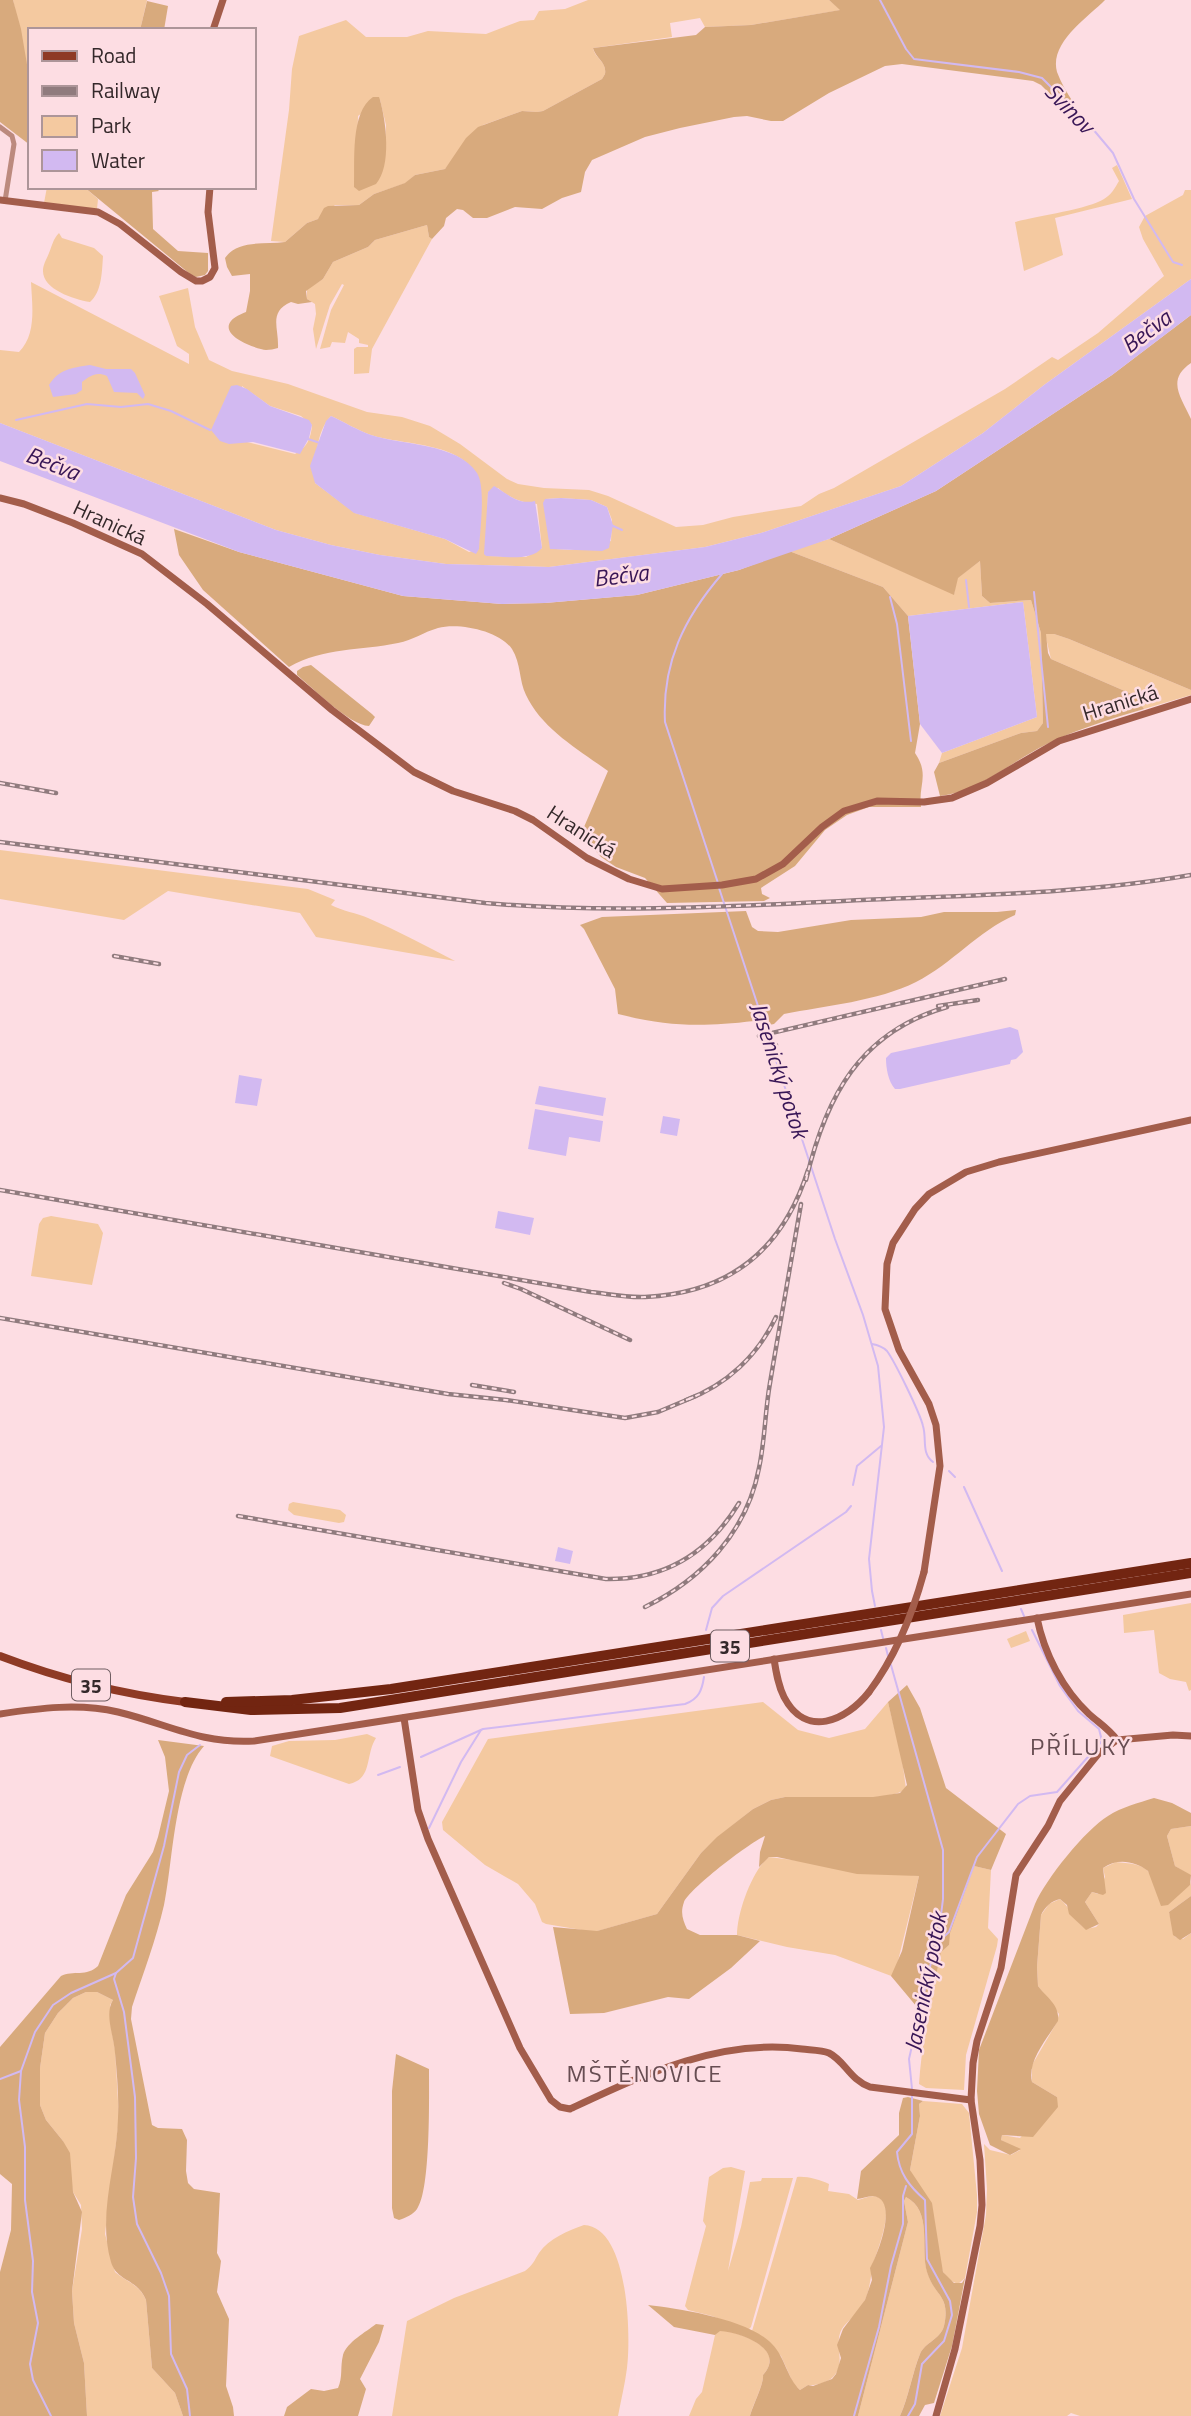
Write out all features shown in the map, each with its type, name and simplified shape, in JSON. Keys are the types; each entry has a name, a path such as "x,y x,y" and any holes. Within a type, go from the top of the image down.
{"highway":[{"name":"35","path":"185,1702 266,1702 391,1689 1191,1563"},
{"name":"35","path":"185,1702 268,1711 340,1708 1191,1573"}],"main road":[{"name":"35","path":"0,1656 85,1684 185,1702"}],"street":[{"path":"214,28 223,0"},
{"path":"0,127 12,136 14,144 3,200 98,212 120,224 195,281 211,277 215,268 208,212 210,189"},
{"name":"Hranická","path":"0,498 73,523 142,554 207,604 343,719 429,780 453,791 515,811 542,826 587,858 640,883 673,890 746,882 774,870 834,817 854,807 886,800 924,802 952,798 973,790 1047,747 1074,735 1191,699"},
{"path":"774,1659 784,1697 792,1708 808,1719 824,1721 839,1718 852,1710 869,1692 888,1662 903,1634 924,1572 940,1466 940,1449 929,1404 899,1350 885,1309 887,1264 893,1243 903,1226 929,1194 966,1172 1191,1120"},
{"path":"0,1714 86,1707 116,1711 199,1738 230,1742 267,1740 1191,1594"},
{"path":"1037,1618 1040,1633 1070,1694 1090,1715 1110,1730 1117,1740"},
{"path":"404,1718 418,1810 428,1839 520,2048 551,2100 560,2107 570,2109 670,2065 741,2048 781,2047 828,2053 860,2084 905,2093 971,2100"},
{"path":"936,2416 956,2349 982,2204 980,2160 971,2100 973,2063 977,2040 1001,1968 1016,1875 1048,1826 1060,1801 1099,1753 1117,1740 1191,1736"}],"green space":[{"path":"13,0 147,0 140,28 28,28 28,72"},
{"path":"588,0 829,0 841,10 751,25 705,27 700,18 670,23 672,37 593,48 604,66 605,74 602,79 543,111 522,111 483,125 445,169 415,175 406,183 374,194 359,205 335,205 318,219 307,223 285,242 271,241 292,69 299,36 346,20 366,37 407,37 428,31 486,34 520,21 534,20 539,11 565,9","holes":["380,100 386,125 385,157 356,189 358,116"]},
{"path":"1117,165 1132,199 1055,218 1063,255 1024,271 1015,222 1097,203 1111,193 1119,181 1112,168"},
{"path":"47,189 86,189 98,199 97,209 44,203"},
{"path":"1185,190 1191,190 1191,279 1044,385 983,433 901,486 761,533 705,547 549,567 446,564 380,555 276,530 0,423 0,350 19,352 29,337 32,319 31,282 189,364 189,354 177,346 159,296 188,288 195,327 209,360 232,371 288,384 367,412 402,417 430,426 518,484 589,490 676,527 703,525 733,517 801,506 1005,389 1052,357 1058,360 1098,333 1164,276 1139,227 1145,216 1183,195","holes":["242,386 270,406 301,416 312,425 308,442 295,454 247,442","331,416 371,435 433,447 462,459 473,469 480,483 479,549 469,552 445,539 355,513 315,483 317,447","498,488 516,499 537,504 542,548 526,557 486,556 488,492","545,499 591,500 607,507 612,520 611,541 571,550 556,549"]},
{"path":"427,225 429,237 432,239 372,349 369,373 354,374 354,349 368,345 359,343 359,339 348,332 345,343 332,342 330,347 320,349 331,310 344,285 342,284 330,305 316,349 313,329 315,304 307,299 307,289 323,279 333,262 368,247 375,240"},
{"path":"59,233 62,238 94,248 103,256 99,287 90,302 60,292 44,277 44,264"},
{"path":"829,539 954,594 957,578 980,561 982,596 990,603 1031,600 1041,633 1043,723 1037,731 1021,733 939,763 942,753 1037,717 1023,602 908,616 883,587 789,551"},
{"path":"1045,634 1069,639 1191,690 1191,695 1144,709 1134,695 1051,659"},
{"path":"0,850 308,889 335,900 331,905 364,916 455,961 316,937 300,913 168,891 124,920 0,899"},
{"path":"51,1216 98,1224 103,1233 92,1285 31,1276 39,1224 43,1218"},
{"path":"293,1502 340,1510 346,1515 344,1522 294,1515 288,1510 289,1504"},
{"path":"1191,1603 1189,1691 1186,1682 1170,1679 1159,1673 1154,1630 1124,1633 1123,1615"},
{"path":"1026,1631 1030,1641 1011,1648 1007,1639"},
{"path":"763,1702 798,1730 829,1738 865,1729 888,1702 902,1759 906,1789 866,1798 785,1797 771,1800 753,1809 701,1853 657,1914 594,1932 542,1922 535,1904 518,1884 485,1865 443,1830 442,1822 488,1739"},
{"path":"367,1734 376,1738 365,1772 357,1781 349,1784 270,1756 272,1746 289,1741 335,1740"},
{"path":"1191,1826 1191,1876 1175,1866 1167,1836 1171,1829"},
{"path":"769,1857 919,1876 894,1977 835,1955 737,1935 747,1893 757,1872"},
{"path":"1116,1862 1145,1868 1160,1897 1190,1885 1191,1881 1191,1896 1169,1912 1175,1937 1183,1939 1191,1933 1191,2416 1080,2416 1071,2413 1067,2416 940,2416 962,2348 986,2215 984,2144 990,2150 1011,2155 1020,2150 1001,2140 1002,2135 1020,2138 1057,2097 1032,2082 1032,2065 1059,2014 1038,1986 1041,1915 1049,1904 1060,1899 1086,1929 1096,1927 1099,1924 1085,1902 1092,1892 1098,1894 1105,1877 1103,1868"},
{"path":"974,1866 991,1870 988,1928 998,1939 997,1946 966,2055 964,2090 926,2088 919,2084 920,2067 941,1951 949,1945 949,1933"},
{"path":"86,1992 97,1992 113,2000 110,2005 110,2021 115,2049 119,2119 105,2234 115,2272 137,2287 146,2300 152,2368 175,2393 183,2416 87,2416 84,2363 74,2323 72,2291 82,2229 81,2205 73,2192 63,2141 46,2120 40,2105 40,2068 45,2033 58,2013 73,1998"},
{"path":"923,2101 962,2104 969,2113 977,2212 965,2278 958,2284 949,2280 943,2272 910,2170 920,2116 919,2104"},
{"path":"723,2168 745,2171 728,2271 750,2182 761,2181 762,2178 793,2178 748,2330 688,2310 685,2306 706,2226 703,2221 709,2177"},
{"path":"797,2177 829,2184 828,2191 849,2194 858,2200 874,2196 882,2199 886,2216 867,2296 860,2309 840,2332 837,2371 828,2380 800,2390 794,2385 781,2356 752,2331"},
{"path":"906,2197 920,2211 923,2221 925,2262 930,2279 944,2302 944,2326 920,2354 900,2416 858,2416 908,2222 904,2201"},
{"path":"584,2225 599,2230 610,2244 624,2285 628,2353 618,2416 392,2416 407,2321 454,2298 525,2271 553,2239"},
{"path":"719,2330 738,2334 758,2343 769,2357 769,2365 763,2375 750,2416 689,2416 702,2392 715,2335"}],"shaded area":[{"path":"0,0 13,0 28,70 28,143 0,122"},
{"path":"829,0 1105,0 1071,32 1059,51 1057,72 1073,102 1065,109 1041,85 1033,81 902,64 885,66 829,93 783,121 734,117 645,137 592,160 585,172 581,192 542,209 515,207 487,218 473,218 457,209 446,218 444,226 432,239 429,237 427,225 375,240 368,247 333,262 323,279 306,291 307,299 312,302 291,302 279,311 276,321 278,348 266,350 255,347 240,341 230,332 231,321 246,312 250,291 250,274 232,276 227,267 225,258 231,252 245,245 285,242 307,223 318,219 328,206 359,205 374,194 405,183 415,175 445,169 466,138 478,127 522,111 543,111 602,79 605,74 604,66 593,48 696,35 705,27 751,25 840,10"},
{"path":"147,1 168,6 164,28 140,28"},
{"path":"373,97 379,97 384,119 386,155 381,176 376,184 359,191 354,187 355,138 360,114"},
{"path":"86,189 157,189 159,191 152,192 153,229 178,251 208,253 208,271 205,275 196,277"},
{"path":"1191,315 1191,363 1183,369 1177,382 1180,396 1191,419 1191,690 1069,639 1046,634 1051,659 1134,695 1144,709 1059,739 968,789 940,796 934,772 939,763 1021,733 1037,731 1043,723 1041,633 1031,600 990,603 982,596 980,561 958,578 954,595 829,539 936,491 1112,375"},
{"path":"174,529 239,552 403,596 502,604 637,595 739,570 789,551 883,587 908,616 920,724 915,753 923,774 921,807 869,807 847,815 825,830 795,866 761,888 762,894 770,898 764,901 667,903 645,878 616,867 601,857 581,834 608,771 562,738 541,718 526,695 515,654 506,643 489,633 467,627 447,626 398,643 343,650 316,656 289,667 203,590 179,555"},
{"path":"311,665 375,717 369,726 342,713 297,675 297,671"},
{"path":"1016,910 1015,915 989,930 929,975 901,989 784,1014 774,1024 755,1028 754,1021 686,1025 618,1014 615,989 580,925 602,917 746,911 752,927 758,931 778,932 851,920 921,917 944,912"},
{"path":"907,1685 920,1708 946,1788 1006,1834 991,1870 974,1866 950,1933 949,1945 941,1952 927,2019 891,1976 902,1951 919,1876 857,1874 777,1857 769,1857 759,1867 765,1836 721,1866 684,1902 682,1916 687,1929 700,1935 737,1935 760,1941 731,1968 689,1999 668,1997 604,2013 570,2014 553,1927 597,1931 657,1914 701,1853 717,1837 753,1809 771,1800 785,1797 873,1797 900,1793 907,1785 888,1702"},
{"path":"158,1740 204,1746 186,1779 176,1822 164,1905 132,2007 131,2019 152,2125 158,2128 182,2129 187,2140 188,2183 194,2189 220,2193 217,2253 221,2261 217,2292 229,2319 226,2386 234,2416 183,2416 175,2393 152,2368 146,2300 138,2288 118,2273 111,2262 106,2226 118,2110 115,2053 109,2018 113,2000 97,1992 86,1992 73,1998 58,2013 45,2033 40,2068 40,2105 46,2120 70,2153 73,2192 82,2212 72,2291 74,2323 84,2363 87,2416 0,2416 0,2272 11,2230 12,2184 0,2174 0,2047 61,1976 89,1971 98,1966 126,1895 153,1852 158,1837 169,1791 165,1757"},
{"path":"1154,1798 1172,1803 1191,1813 1191,1826 1171,1829 1167,1836 1175,1866 1191,1875 1190,1885 1168,1905 1161,1906 1148,1871 1132,1863 1120,1862 1103,1868 1106,1893 1103,1895 1092,1892 1085,1902 1099,1924 1086,1930 1069,1914 1067,1905 1060,1899 1046,1907 1041,1915 1038,1986 1055,2006 1058,2021 1039,2050 1031,2074 1032,2082 1057,2097 1058,2107 1033,2137 1002,2135 1001,2140 1021,2149 1010,2155 990,2145 979,2114 979,2050 1035,1904 1067,1856 1088,1832 1119,1810"},
{"path":"1191,1896 1191,1933 1180,1940 1173,1935 1169,1912"},
{"path":"396,2054 429,2069 428,2142 422,2199 412,2214 399,2220 394,2218 392,2208 392,2091"},
{"path":"903,2098 923,2101 919,2104 920,2116 910,2170 932,2203 943,2272 954,2283 962,2283 965,2278 952,2346 934,2403 925,2405 919,2416 900,2416 920,2354 942,2331 946,2316 944,2302 927,2272 920,2211 906,2197 904,2201 908,2222 858,2416 750,2416 763,2375 769,2366 769,2357 765,2350 749,2339 729,2332 720,2331 715,2335 674,2327 648,2305 713,2317 761,2335 776,2349 800,2390 808,2385 813,2386 832,2379 841,2358 837,2345 843,2329 865,2300 872,2280 870,2268 886,2217 881,2199 873,2196 857,2199 861,2171 899,2135 899,2113"},
{"path":"376,2324 384,2325 379,2342 360,2379 366,2389 358,2416 284,2416 287,2407 311,2389 324,2391 338,2388 345,2350"}],"water":[{"name":"Bečva","path":"1191,279 1191,315 1112,375 936,491 829,539 739,570 637,595 502,604 403,596 239,552 0,461 0,423 276,530 380,555 446,564 549,567 705,547 761,533 901,486 983,433 1044,385"},
{"path":"90,365 106,369 131,369 145,395 143,399 137,393 114,392 107,376 100,374 82,382 82,390 76,394 53,397 49,385 61,372"},
{"path":"237,385 270,406 309,420 312,425 309,438 300,454 253,442 229,444 220,441 211,430 231,386"},
{"path":"331,416 371,435 443,450 468,463 477,473 481,488 482,510 479,549 476,554 445,539 354,513 315,483 310,466 326,421"},
{"path":"494,486 518,500 535,501 542,548 537,552 516,557 484,554 488,492"},
{"path":"545,499 591,500 607,507 613,525 609,548 602,551 550,549 543,503"},
{"path":"1023,602 1037,717 942,753 920,724 908,616"},
{"path":"1010,1027 1018,1030 1023,1052 1011,1060 1010,1064 900,1089 895,1089 891,1082 886,1058 891,1053"},
{"path":"239,1075 262,1079 257,1106 235,1103"},
{"path":"539,1086 606,1098 603,1116 535,1104"},
{"path":"535,1109 603,1121 600,1142 569,1137 566,1156 528,1149"},
{"path":"663,1116 680,1119 677,1136 660,1133"},
{"path":"498,1211 534,1218 530,1235 495,1228"},
{"path":"558,1547 573,1551 570,1564 555,1561"}],"waterway":[{"name":"Svinov","path":"880,0 914,59 1019,72 1042,78 1113,153 1134,199 1173,262 1182,265"},
{"path":"16,420 87,404 121,407 148,404 171,411 210,430"},
{"path":"308,439 320,443"},
{"path":"611,525 622,530"},
{"name":"Jasenický potok","path":"718,883 665,722 665,701 667,680 678,642 697,607 722,574"},
{"path":"966,580 969,607"},
{"path":"1034,592 1048,727"},
{"path":"890,597 897,624 911,741"},
{"name":"Jasenický potok","path":"719,888 878,1366 884,1427 869,1559 875,1606"},
{"path":"872,1344 887,1351 901,1376 921,1419 927,1454 933,1462"},
{"path":"853,1485 857,1466 881,1446"},
{"path":"949,1471 955,1477"},
{"path":"964,1487 1002,1571"},
{"path":"706,1630 712,1608 723,1596 851,1506"},
{"path":"1021,1609 1024,1616"},
{"name":"Jasenický potok","path":"881,1630 883,1638"},
{"path":"937,1943 949,1932 977,1857 1018,1804 1030,1796 1057,1792 1102,1741 1099,1729 1078,1711 1060,1686 1032,1630"},
{"name":"Jasenický potok","path":"886,1648 888,1656"},
{"name":"Jasenický potok","path":"891,1665 943,1850 940,1923 909,2059 912,2089"},
{"path":"421,1757 483,1729 685,1704 699,1694 704,1677"},
{"path":"429,1828 461,1762 481,1730"},
{"path":"0,2079 21,2071 35,2032 53,2005 71,1993 116,1973 133,1958 164,1846 179,1772 187,1755 200,1745"},
{"path":"378,1775 400,1767"},
{"path":"116,1973 114,1979 124,2012 135,2097 136,2158 133,2197 137,2224 169,2296 171,2354 187,2389 190,2416"},
{"path":"21,2071 19,2100 25,2147 25,2200 33,2261 32,2292 38,2323 30,2364 33,2380 51,2416"},
{"name":"Jasenický potok","path":"908,2416 915,2404 922,2364 944,2341 952,2315 950,2301 927,2259 925,2200 906,2179 898,2160 897,2152 912,2134 912,2095"},
{"path":"854,2416 879,2327 891,2266 903,2224 903,2196 906,2186"}],"railway":[{"path":"0,783 56,793"},
{"path":"0,842 485,903 579,908 721,906 1027,893 1191,875"},
{"path":"114,956 159,964"},
{"path":"759,1036 1005,979"},
{"path":"938,1006 978,1000"},
{"path":"806,1180 824,1121 851,1071 869,1051 891,1033 917,1018 947,1007"},
{"path":"766,1048 776,1045"},
{"path":"0,1190 591,1292 645,1297 675,1294 703,1287 749,1262 768,1244 784,1223 808,1170"},
{"path":"645,1607 685,1582 719,1551 733,1533 753,1491 761,1457 770,1383 801,1204"},
{"path":"504,1283 630,1340"},
{"path":"686,1400 715,1386 740,1367 760,1344 776,1317"},
{"path":"0,1318 448,1394 625,1418 658,1412 696,1396"},
{"path":"472,1385 514,1392"},
{"path":"238,1516 606,1579 647,1575 683,1560 713,1537 739,1503"}],"district":[{"name":"PŘÍLUKY","path":"1081,1746"},
{"name":"MŠTĚNOVICE","path":"645,2073"}]}
